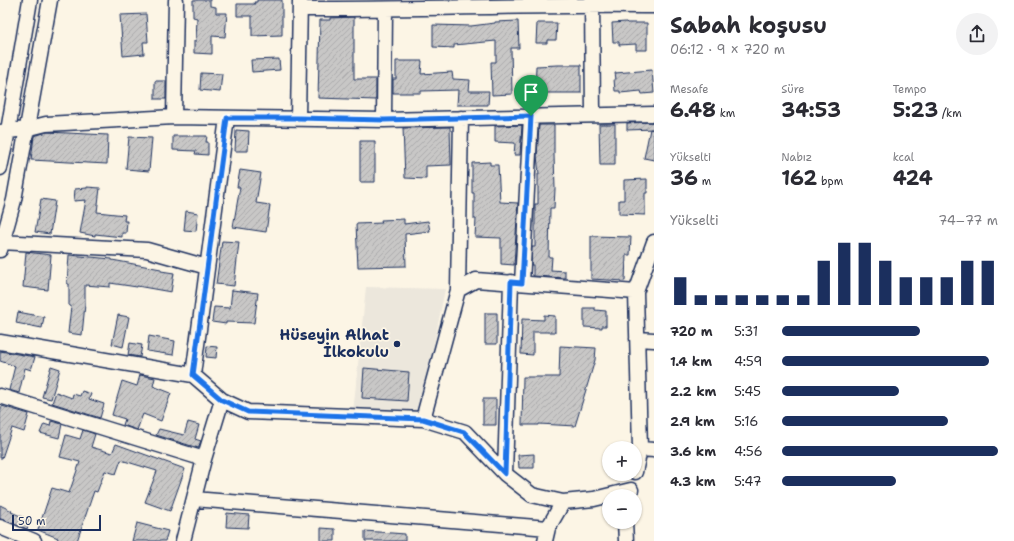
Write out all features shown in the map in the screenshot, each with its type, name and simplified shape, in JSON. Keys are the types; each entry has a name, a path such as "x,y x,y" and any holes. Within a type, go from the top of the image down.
{"street":[{"path":"0,168 4,132 30,0"},
{"path":"50,0 14,200 1,246 147,250 207,267"},
{"path":"174,117 176,0"},
{"path":"298,118 300,4 385,9 592,2 654,6"},
{"path":"592,2 593,115"},
{"path":"384,120 385,9"},
{"path":"4,132 46,124 174,117 384,120 654,114"},
{"path":"505,474 516,283 531,116"},
{"path":"193,375 227,118"},
{"path":"423,419 458,290 461,118"},
{"path":"640,441 636,292 654,242"},
{"path":"458,290 476,280 636,292"},
{"path":"637,339 654,340"},
{"path":"0,342 193,375 222,400 248,412 423,419 464,432 505,474 532,495 563,502 602,497"},
{"path":"0,396 204,459"},
{"path":"183,541 204,459 222,400"},
{"path":"642,449 654,450"},
{"path":"194,500 547,534 563,502"},
{"path":"0,527 34,541"},
{"path":"625,529 626,541"}],"shaded area":[{"name":"Hüseyin Alhat İlkokulu","path":"366,287 445,289 423,400 414,414 353,413"}],"building":[{"path":"193,0 210,0 210,6 216,7 216,13 227,13 225,37 212,36 212,54 194,53 197,18 193,17"},
{"path":"257,0 282,0 282,35 252,36 252,16 237,16 237,4 255,4 254,2 257,2"},
{"path":"146,14 148,42 143,42 144,54 123,56 120,15"},
{"path":"354,17 354,79 376,79 376,100 318,98 320,20"},
{"path":"518,21 519,48 511,48 512,94 492,95 491,62 496,62 496,41 454,45 454,48 433,47 433,25 471,26 495,22"},
{"path":"537,23 557,23 556,40 547,40 547,43 536,43"},
{"path":"612,23 647,23 647,50 636,50 636,44 619,45 619,42 613,42"},
{"path":"279,59 280,70 252,72 251,60"},
{"path":"396,61 422,61 421,74 452,72 453,79 470,80 469,91 489,91 488,105 457,105 458,90 421,91 421,93 393,93 393,79 396,79"},
{"path":"581,65 581,93 535,93 536,66"},
{"path":"652,70 654,93 642,94 641,91 620,93 620,91 615,91 615,73"},
{"path":"201,73 222,74 220,92 200,90"},
{"path":"155,81 166,81 166,99 155,99"},
{"path":"654,122 654,129 627,130 627,123"},
{"path":"599,124 615,124 615,165 600,165"},
{"path":"522,125 520,155 514,155 515,143 495,142 495,126"},
{"path":"539,125 554,125 555,189 554,208 550,208 549,257 552,257 551,270 565,271 565,278 533,276 533,265 531,265 532,247 535,247 535,204 538,204 539,174 537,156"},
{"path":"450,127 451,165 426,166 426,179 405,178 403,128"},
{"path":"650,129 654,130 654,160 644,158"},
{"path":"236,130 249,131 248,151 235,151"},
{"path":"47,132 108,135 107,164 31,160 34,136"},
{"path":"173,136 207,136 206,142 208,142 208,155 195,154 196,151 173,150"},
{"path":"129,137 152,138 149,171 126,169"},
{"path":"360,141 375,141 375,182 360,182"},
{"path":"490,162 490,165 498,165 500,202 518,203 514,265 501,264 501,238 475,237 476,219 474,219 474,193 472,193 472,163"},
{"path":"240,170 261,173 256,203 270,205 266,232 233,227 240,187 237,187"},
{"path":"647,179 647,193 645,193 645,215 619,214 619,200 624,200 624,180"},
{"path":"87,187 100,188 97,212 125,215 124,221 127,221 126,233 122,233 122,237 95,234 95,236 80,233 86,200 74,201 75,189"},
{"path":"41,199 55,201 50,234 35,232"},
{"path":"186,211 198,213 196,231 184,230"},
{"path":"404,219 404,224 428,221 430,231 405,234 406,266 358,267 356,224 382,223 381,220"},
{"path":"591,236 631,237 630,255 626,255 625,281 591,279"},
{"path":"222,241 239,242 234,286 216,284"},
{"path":"26,252 51,255 48,290 23,287"},
{"path":"69,255 112,259 174,273 171,292 110,283 110,287 85,285 82,335 68,333 71,306 69,306 69,284 67,284"},
{"path":"232,290 258,293 254,323 226,322 226,324 212,322 214,307 230,308"},
{"path":"584,308 595,308 595,310 606,311 606,326 602,326 602,328 584,327"},
{"path":"18,312 44,317 42,328 16,323"},
{"path":"485,313 497,313 497,344 485,344"},
{"path":"118,315 129,317 123,347 112,344"},
{"path":"544,315 555,316 555,332 533,332 533,355 521,354 522,319 544,320"},
{"path":"149,336 175,341 173,355 147,351"},
{"path":"130,343 142,345 140,357 128,355"},
{"path":"207,346 217,347 216,358 206,357"},
{"path":"560,346 596,348 595,360 575,426 539,424 522,425 523,377 559,377"},
{"path":"0,351 35,357 31,370 25,368 19,393 9,390 15,366 0,361"},
{"path":"51,366 60,369 51,399 42,397"},
{"path":"364,368 409,372 407,401 362,398"},
{"path":"140,375 155,378 153,386 171,393 161,421 143,414 137,430 123,425 125,419 112,415 122,381 137,386"},
{"path":"82,391 91,394 89,399 104,404 100,418 52,403 56,392 72,398 73,394 80,396"},
{"path":"483,399 496,399 496,425 483,425"},
{"path":"2,406 29,414 24,432 12,428 2,458 0,458 0,414"},
{"path":"51,421 62,424 59,438 40,433 44,424 50,426"},
{"path":"188,422 199,425 195,439 201,441 198,448 156,435 159,429 184,435"},
{"path":"83,430 95,434 91,447 112,453 116,444 185,469 170,511 145,502 157,471 121,460 116,474 105,471 97,492 94,491 77,541 57,541 58,538 38,530 52,488 69,493 80,462 60,457 66,435 80,439"},
{"path":"534,454 534,468 519,468 518,455"},
{"path":"0,505 12,511 11,512 30,520 27,529 0,519"},
{"path":"227,513 249,515 248,528 226,527"},
{"path":"137,523 168,531 165,541 132,541"},
{"path":"321,528 335,529 335,541 321,541"},
{"path":"365,531 405,534 405,541 365,541"}],"place":[{"name":"Hüseyin Alhat İlkokulu","path":"397,344"}],"route":[{"path":"531,116 522,283 511,282 505,474 464,432 423,419 248,412 222,400 193,375 227,118 384,120 531,116"}]}
